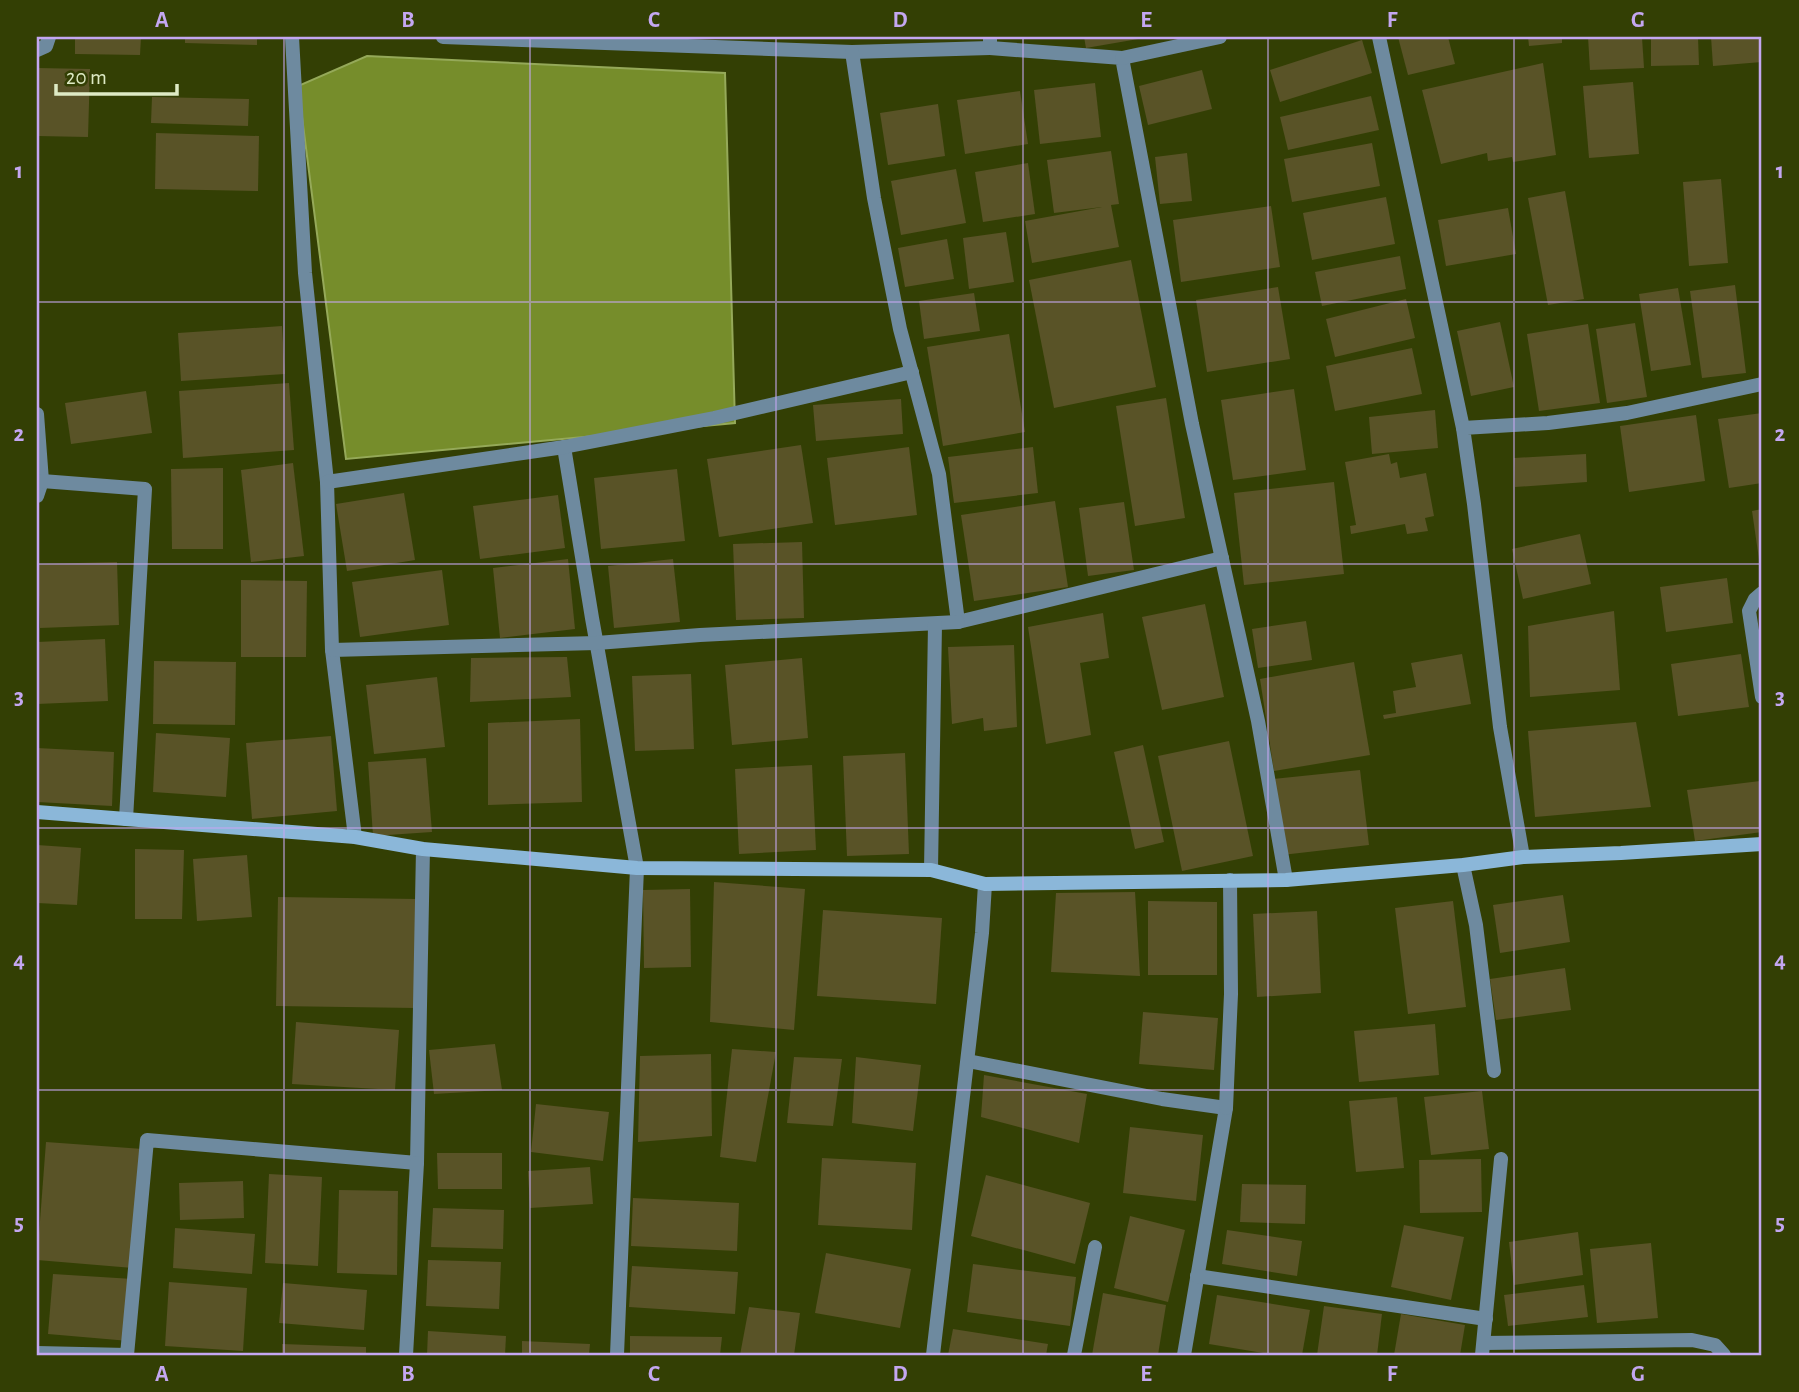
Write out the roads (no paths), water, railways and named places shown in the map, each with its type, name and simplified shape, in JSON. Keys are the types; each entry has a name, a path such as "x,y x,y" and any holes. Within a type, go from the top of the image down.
{"street":[{"path":"37,50 46,46 49,37"},
{"path":"292,37 305,273 327,482 332,650 355,837"},
{"path":"443,37 717,42 852,52 990,42 1122,58 1220,37"},
{"path":"1379,37 1462,428 1474,504 1500,727 1522,857"},
{"path":"852,52 874,198 900,329 939,474 958,622"},
{"path":"1122,58 1192,424 1258,720 1286,880"},
{"path":"327,482 564,447 714,418 912,372"},
{"path":"1462,428 1548,423 1627,412 1762,384"},
{"path":"37,414 42,481 37,496"},
{"path":"564,447 637,868 617,1355"},
{"path":"42,481 145,489 126,819"},
{"path":"332,650 597,643 958,622 1222,558"},
{"path":"1762,593 1755,599 1749,611 1762,697"},
{"path":"931,870 935,624"},
{"path":"37,812 355,837 423,849 637,868 931,870 985,884 1286,880 1463,865 1522,857 1762,844"},
{"path":"406,1355 417,1163 423,849"},
{"path":"1463,865 1476,925 1494,1071"},
{"path":"1184,1355 1226,1108 1231,994 1230,880"},
{"path":"933,1355 968,1061 985,884"},
{"path":"968,1061 1162,1099 1226,1108"},
{"path":"37,1353 127,1355 147,1140 417,1163"},
{"path":"1501,1159 1483,1349 1692,1340 1715,1345 1724,1355"},
{"path":"1074,1355 1095,1247"},
{"path":"1197,1276 1486,1319"}]}
